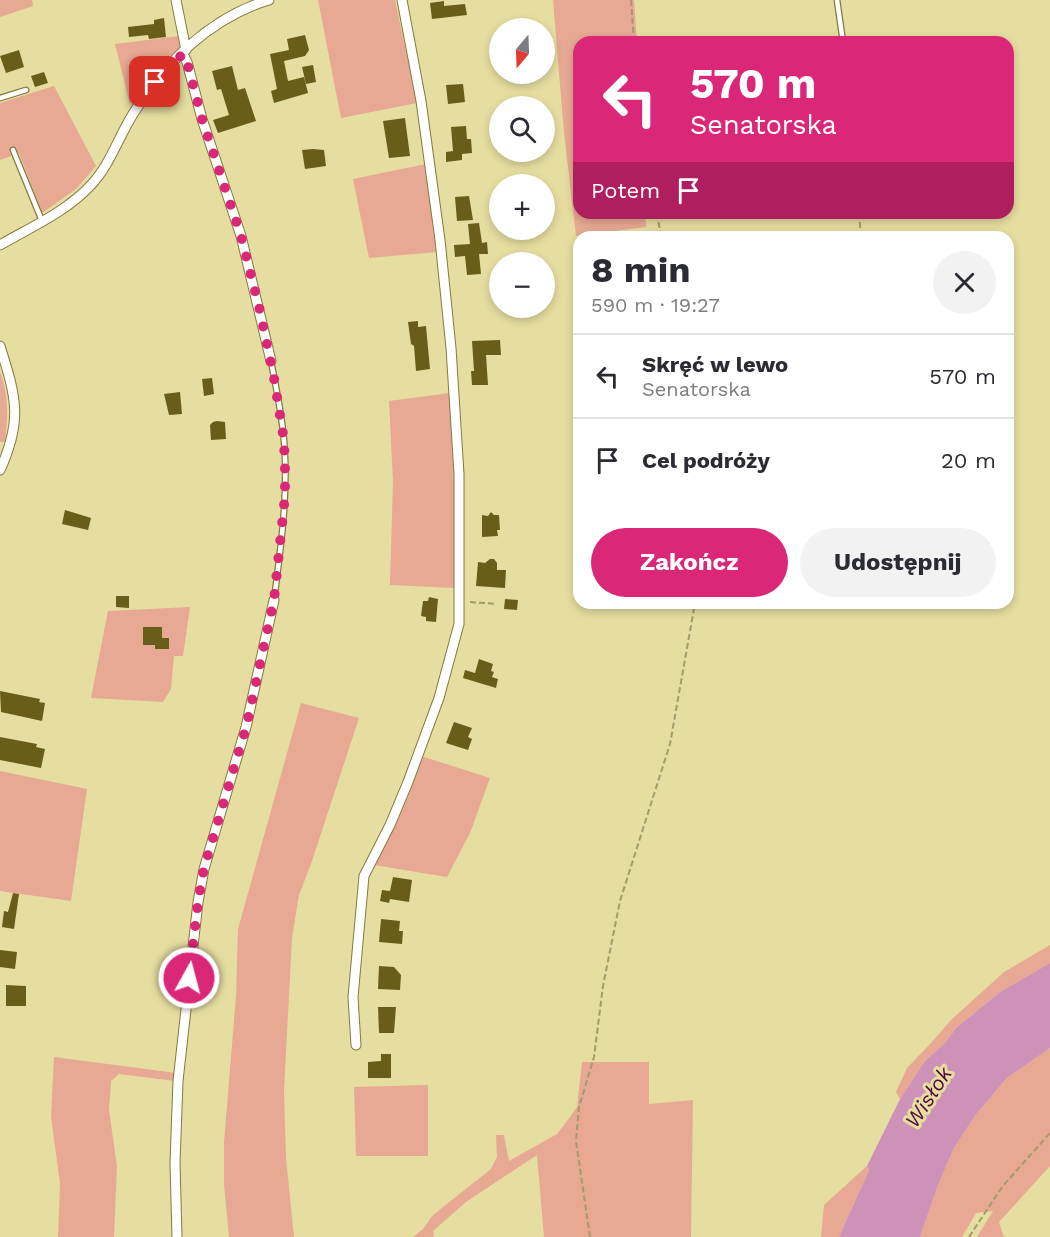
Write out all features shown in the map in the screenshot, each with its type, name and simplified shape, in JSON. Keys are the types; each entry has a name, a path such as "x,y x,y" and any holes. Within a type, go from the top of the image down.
{"street":[{"path":"176,0 184,52 202,119 241,236 271,362"},
{"path":"0,245 67,207 92,184 102,171 146,93 184,52 232,14 269,0"},
{"path":"356,1045 353,997 364,876 390,825 439,698 455,644 460,602 459,474 451,348 440,240 421,101 402,0"},
{"path":"0,346 10,381 15,416 12,443 0,470"},
{"path":"177,1237 175,1162 178,1081 198,902 207,858 246,728 274,600"}],"lane":[{"path":"837,0 842,36"},
{"path":"0,98 26,90"},
{"path":"13,150 42,221"},
{"path":"271,362 285,459 285,496 274,600"}],"path":[{"path":"631,0 634,36"},
{"path":"460,602 497,604"},
{"path":"590,1237 576,1141 579,1107 594,1057 603,986 620,901 670,744 694,609"},
{"path":"969,1237 1002,1187 1050,1133"}],"shaded area":[{"path":"0,0 32,0 33,6 0,17"},
{"path":"318,0 395,0 417,103 341,118"},
{"path":"553,0 634,0 637,36 573,36 573,210"},
{"path":"179,36 182,45 147,76 130,105 115,44"},
{"path":"54,86 96,166 76,189 42,213 19,153 0,160 0,103"},
{"path":"426,164 437,252 369,258 353,179"},
{"path":"574,219 645,219 646,227 615,231 575,231"},
{"path":"0,372 7,407 5,442 0,442"},
{"path":"450,393 454,476 455,588 390,585 393,482 389,401"},
{"path":"190,607 183,656 174,656 171,689 163,702 91,698 108,611"},
{"path":"301,703 359,718 299,895 292,938 284,1091 286,1158 294,1237 229,1237 224,1185 224,1142 236,996 238,929"},
{"path":"421,756 490,778 470,833 447,877 374,865"},
{"path":"0,771 87,789 71,901 0,891"},
{"path":"1050,945 1050,963 1000,992 956,1028 945,1043 925,1061 900,1099 896,1092 907,1068 951,1020 1004,972"},
{"path":"1050,1048 1050,1166 999,1222 1004,1237 977,1237 993,1211 976,1213 962,1237 920,1237 954,1148 977,1113 1007,1078"},
{"path":"54,1057 176,1073 175,1081 119,1074 111,1081 109,1110 117,1166 114,1237 58,1237 60,1184 51,1116"},
{"path":"582,1062 649,1062 649,1104 693,1100 691,1237 544,1237 537,1155 466,1202 433,1231 434,1237 413,1237 423,1229 433,1215 491,1169 497,1157 496,1135 504,1135 509,1161 557,1134 577,1107"},
{"path":"428,1085 428,1156 356,1156 354,1087"},
{"path":"867,1166 869,1170 839,1237 821,1237 824,1205"}],"water":[{"name":"Wisłok","path":"1050,963 1050,1048 1007,1078 977,1113 954,1148 920,1237 839,1237 869,1170 867,1166 900,1099 925,1061 945,1043 956,1028 1000,992"}],"building":[{"path":"444,1 444,6 465,4 467,15 432,19 430,3"},
{"path":"164,18 166,37 149,39 148,35 129,37 128,27 154,24 154,20"},
{"path":"305,35 309,50 305,56 284,61 288,81 304,77 308,93 274,103 271,91 277,89 270,54 289,50 287,39"},
{"path":"19,50 24,67 6,73 0,56"},
{"path":"313,65 316,82 306,84 302,67"},
{"path":"232,66 238,90 245,88 256,121 218,133 213,120 229,115 221,89 217,90 212,71"},
{"path":"44,72 48,83 35,87 31,76"},
{"path":"463,84 465,102 448,104 446,85"},
{"path":"405,118 410,156 389,158 383,121"},
{"path":"466,126 467,139 471,139 472,153 462,154 462,160 446,162 446,152 453,151 451,127"},
{"path":"302,150 324,150 326,166 305,169"},
{"path":"469,196 473,220 457,221 455,197"},
{"path":"479,223 482,243 487,242 488,254 479,254 481,274 467,275 465,256 455,257 454,245 470,244 468,224"},
{"path":"418,321 418,327 426,326 430,369 416,371 414,346 411,344 408,322"},
{"path":"500,340 501,355 486,355 488,385 472,385 471,371 474,371 472,341"},
{"path":"212,378 214,394 204,396 202,379"},
{"path":"180,392 182,414 169,415 164,394"},
{"path":"217,421 225,422 226,439 211,440 210,425"},
{"path":"65,510 91,518 88,530 62,524"},
{"path":"491,512 499,515 498,536 482,537 482,515 488,516"},
{"path":"494,559 497,563 497,570 506,570 505,588 476,586 478,562 485,563"},
{"path":"116,596 129,596 129,608 116,607"},
{"path":"429,597 438,599 436,622 426,621 426,617 421,616 423,601 428,601"},
{"path":"505,599 518,600 517,610 504,609"},
{"path":"143,627 162,627 162,638 169,638 169,649 155,649 155,645 143,645"},
{"path":"479,659 493,664 492,677 498,679 496,688 463,678 465,670 475,673"},
{"path":"0,691 40,699 39,702 45,703 42,721 1,712"},
{"path":"454,722 472,728 468,737 472,739 468,750 446,743"},
{"path":"0,737 37,744 36,747 45,749 41,768 0,760"},
{"path":"393,877 412,880 409,902 390,899 389,903 380,901 382,890 390,891"},
{"path":"13,893 19,894 14,929 2,927 4,911 8,912"},
{"path":"381,919 400,921 399,931 403,931 402,944 379,942"},
{"path":"0,950 17,952 15,969 0,967"},
{"path":"379,966 394,967 401,975 400,990 378,989"},
{"path":"6,985 26,986 26,1006 6,1006"},
{"path":"378,1007 396,1007 394,1033 379,1033"},
{"path":"381,1054 391,1054 391,1078 368,1078 368,1062 381,1061"}],"route":[{"path":"155,82 183,54 241,236 260,311 274,378 285,459 285,496 274,600 246,728 204,868 189,978"}]}
